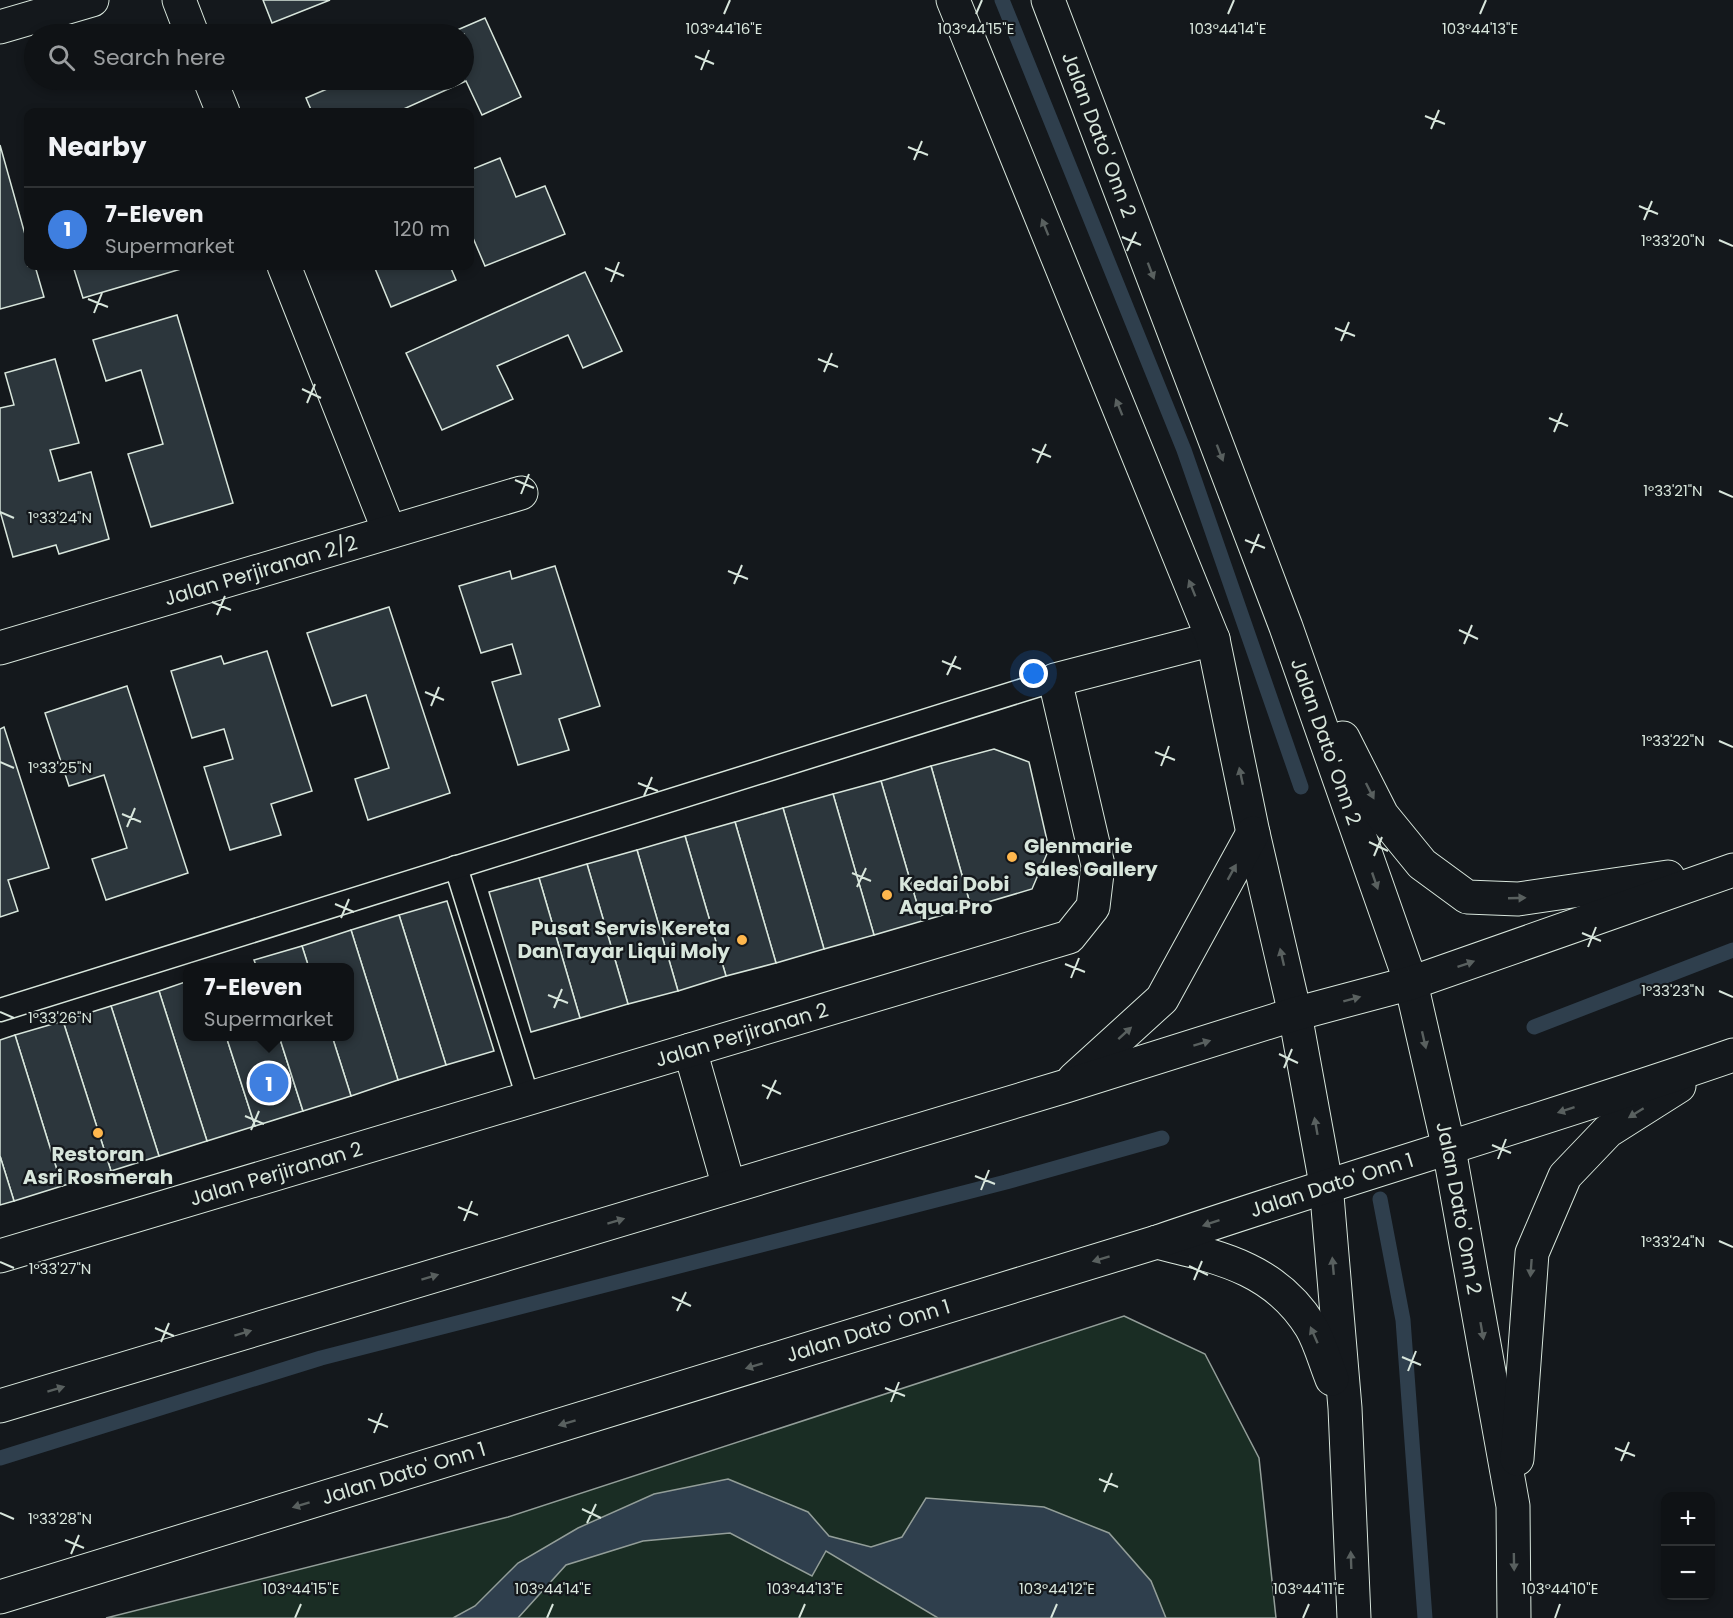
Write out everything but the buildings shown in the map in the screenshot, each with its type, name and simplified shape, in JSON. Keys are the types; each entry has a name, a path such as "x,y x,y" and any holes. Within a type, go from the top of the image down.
{"main road":[{"path":"0,27 92,0"},
{"path":"179,0 188,24"},
{"path":"953,0 1213,639 1253,833 1295,1014 1326,1184 1345,1408 1353,1618"},
{"name":"Jalan Dato' Onn 2","path":"1048,0 1286,627 1411,983 1449,1149 1514,1506 1514,1618"},
{"path":"214,90 221,108"},
{"path":"286,270 389,531"},
{"name":"Jalan Perjiranan 2/2","path":"0,648 521,493"},
{"path":"1286,627 1382,815 1422,864 1467,897 1518,900 1733,869"},
{"path":"1055,680 1213,639"},
{"name":"Jalan Perjiranan 2","path":"0,1256 1069,937 1093,907 1098,865 1055,680"},
{"path":"1066,1086 1162,999 1253,833"},
{"path":"0,1406 1066,1086 1295,1014 1411,983 1733,869"},
{"path":"690,1050 729,1187"},
{"path":"1514,1506 1532,1253 1564,1176 1608,1131 1727,1057"},
{"name":"Jalan Dato' Onn 1","path":"0,1597 1157,1242 1326,1184 1449,1149 1727,1057"},
{"path":"1157,1242 1230,1260 1279,1287 1311,1327 1345,1408"}],"lane":[{"path":"0,1010 1055,680"},
{"path":"456,867 528,1098"}],"green space":[{"path":"1124,1316 1205,1354 1259,1458 1276,1618 106,1618 508,1517"}],"water":[{"path":"728,1479 808,1512 829,1536 871,1547 902,1537 926,1498 1044,1507 1109,1533 1151,1581 1166,1618 938,1618 826,1551 812,1576 730,1533 643,1541 566,1565 518,1618 453,1618 475,1606 518,1563 578,1528 654,1494"}],"waterway":[{"path":"1002,0 1184,450 1301,787"},
{"path":"1534,1027 1733,950"},
{"path":"0,1458 321,1358 1006,1182 1162,1138"},
{"path":"1380,1199 1403,1320 1425,1618"}],"place":[{"name":"Glenmarie Sales Gallery","path":"1012,857"},
{"name":"Kedai Dobi Aqua Pro","path":"887,895"},
{"name":"Pusat Servis Kereta Dan Tayar Liqui Moly","path":"742,940"},
{"name":"7-Eleven","path":"269,1083"},
{"name":"Restoran Asri Rosmerah","path":"98,1133"}]}
